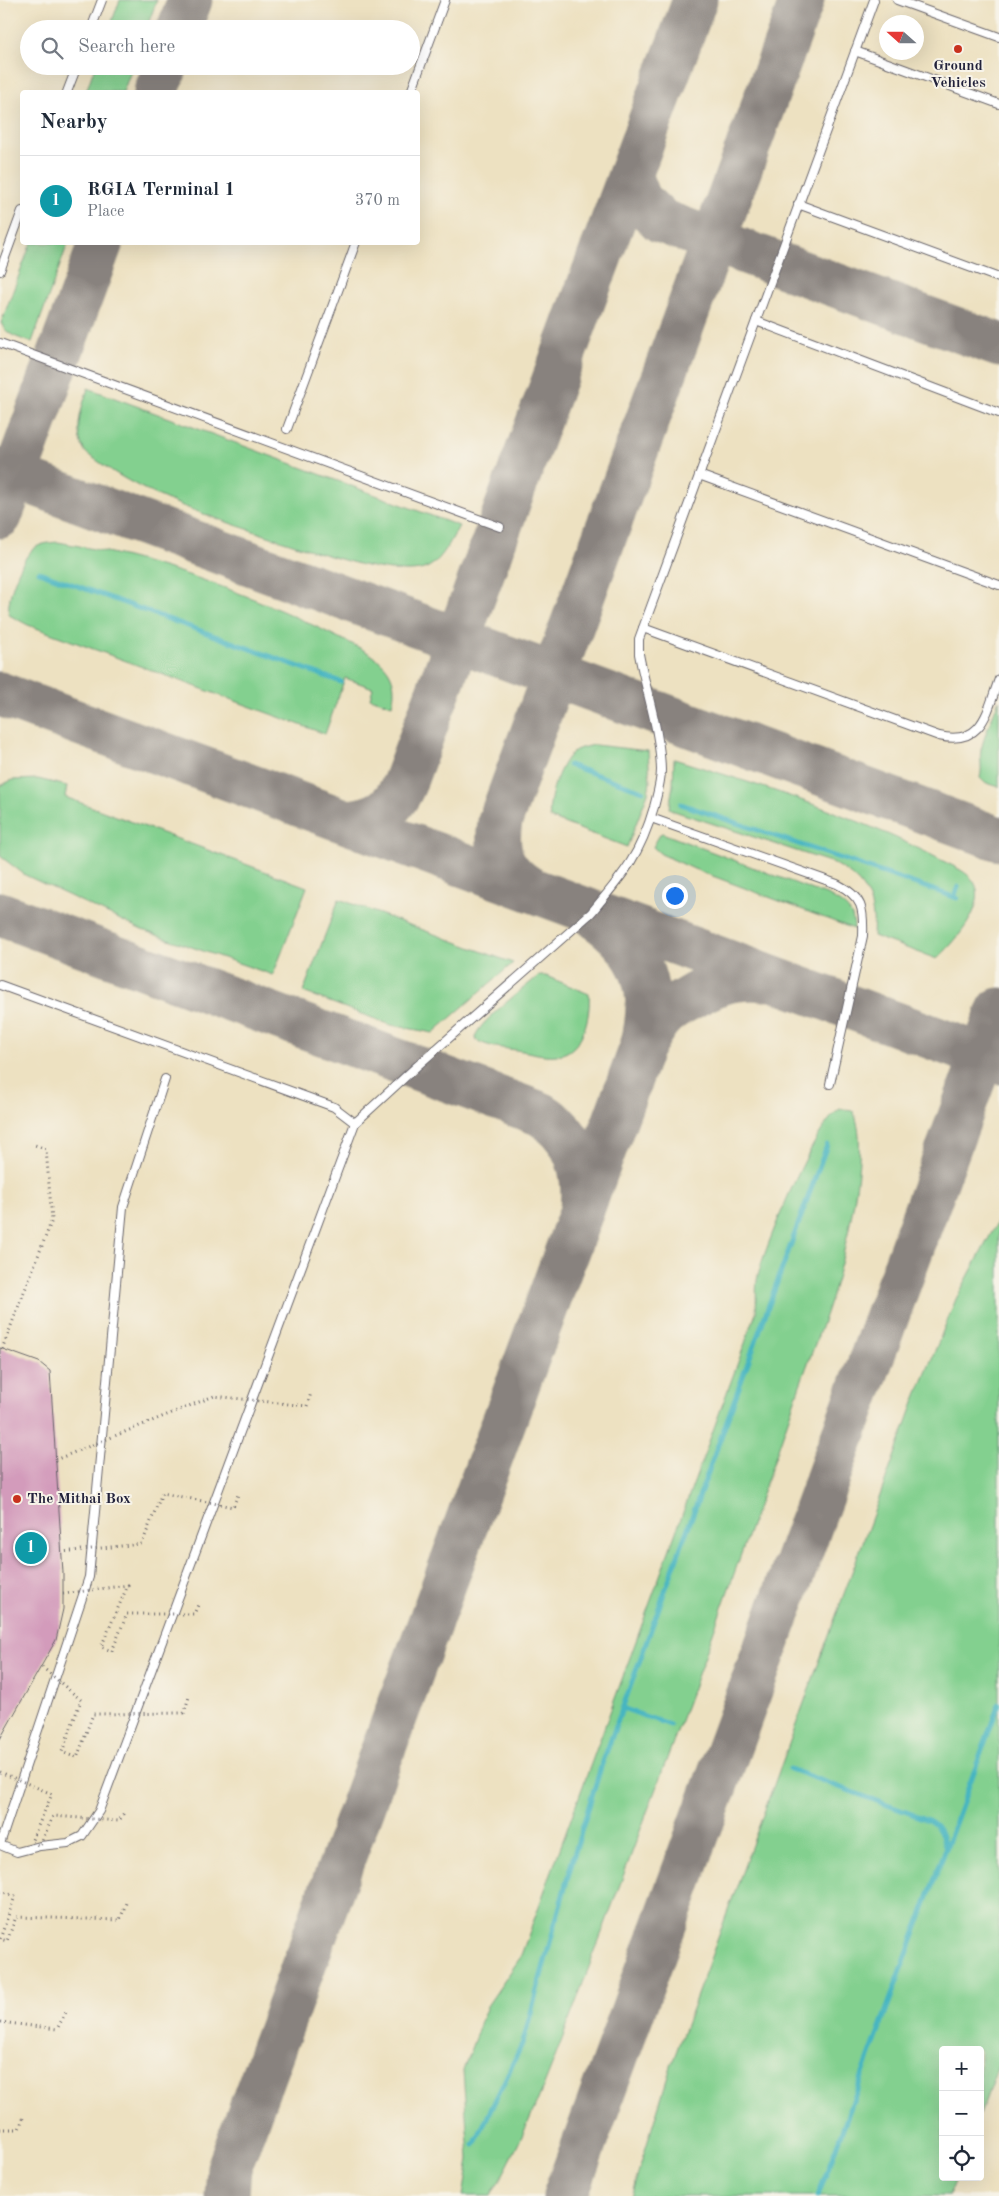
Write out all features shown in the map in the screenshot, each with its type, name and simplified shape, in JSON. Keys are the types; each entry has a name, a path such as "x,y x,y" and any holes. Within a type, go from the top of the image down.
{"lane":[{"path":"94,20 102,0"},
{"path":"420,68 445,0"},
{"path":"165,1079 123,1208 89,1577 0,1844 17,1852 40,1846 68,1843 82,1836 99,1811 355,1123 591,913 611,891 638,852 650,818 661,772 659,748 638,654 643,628 874,0"},
{"path":"897,0 999,37"},
{"path":"855,51 999,104"},
{"path":"68,90 74,75"},
{"path":"412,90 417,75"},
{"path":"798,204 999,278"},
{"path":"0,271 20,216"},
{"path":"287,429 355,245"},
{"path":"756,321 999,413"},
{"path":"0,343 500,527"},
{"path":"699,475 999,585"},
{"path":"643,628 951,739 960,739 969,735 981,725 999,679"},
{"path":"650,818 837,884 851,891 858,900 864,913 863,936 830,1084"},
{"path":"0,985 334,1107 355,1123"}],"path":[{"path":"2,1349 52,1220 46,1149 32,1144"},
{"path":"55,1460 214,1396 307,1406 311,1393"},
{"path":"61,1552 142,1544 162,1493 233,1507 239,1492"},
{"path":"63,1594 128,1586 102,1647 112,1651 127,1614 194,1614 198,1605"},
{"path":"42,1667 80,1700 62,1752 77,1758 93,1714 184,1713 189,1697"},
{"path":"0,1772 52,1794 31,1842 40,1846 53,1816 119,1821 124,1811"},
{"path":"0,1891 15,1896 0,1939 7,1941 16,1917 120,1920 126,1903"},
{"path":"0,2022 57,2029 66,2012"},
{"path":"0,2129 19,2129 23,2118"}],"green space":[{"path":"120,0 157,0 149,20 112,20"},
{"path":"92,75 130,75 124,90 87,90"},
{"path":"30,245 67,245 32,342 10,334 1,323"},
{"path":"88,388 459,526 444,552 433,564 420,570 400,571 367,566 316,552 201,513 137,486 85,452 79,435 79,427 81,411"},
{"path":"58,542 130,558 200,579 269,605 302,620 365,651 379,660 389,672 392,680 394,697 392,705 370,698 373,688 345,678 325,734 28,625 9,615 12,590 27,556 38,546"},
{"path":"999,700 999,787 984,782 980,778 980,756"},
{"path":"595,745 648,751 650,782 648,793 627,847 550,818 553,791 565,762 576,750"},
{"path":"674,759 845,816 956,867 968,875 974,882 977,902 973,913 959,935 937,959 873,936 872,911 865,891 859,882 841,868 830,862 669,808 673,785"},
{"path":"38,779 67,786 65,797 307,887 273,975 142,930 25,875 0,856 0,786 12,780"},
{"path":"662,833 829,896 844,905 852,917 854,929 694,869 661,854 653,847"},
{"path":"339,899 513,963 433,1033 391,1025 303,992"},
{"path":"538,976 546,976 589,994 587,1020 576,1045 562,1054 545,1055 495,1047 475,1039 477,1033 491,1016"},
{"path":"840,1109 853,1111 857,1123 859,1139 858,1175 842,1260 826,1314 694,1685 548,2076 507,2167 491,2196 463,2196 469,2159 463,2070 487,2006 520,1958 756,1313 758,1275 771,1238 805,1160 830,1119"},
{"path":"999,1219 999,2063 984,2104 984,2046 939,2046 939,2181 955,2181 949,2196 631,2196 671,2066 915,1400 956,1299"}],"building":[{"path":"0,1348 39,1362 50,1371 63,1573 63,1609 56,1640 0,1739"}],"waterway":[{"path":"39,572 341,682"},
{"path":"569,765 643,791"},
{"path":"681,804 957,898"},
{"path":"954,897 958,887"},
{"path":"474,2145 523,2042 573,1858 601,1767 827,1145"},
{"path":"818,2196 999,1704"},
{"path":"622,1708 670,1725"},
{"path":"790,1769 932,1822 942,1835 946,1848"}],"taxiway":[{"path":"182,20 190,0"},
{"path":"348,822 367,819 382,812 394,801 404,784 695,0"},
{"path":"530,889 513,875 503,861 499,843 500,821 802,0"},
{"path":"157,90 163,75"},
{"path":"630,175 640,201 661,221 999,345"},
{"path":"0,516 100,245"},
{"path":"0,471 999,839"},
{"path":"0,694 999,1062"},
{"path":"0,914 541,1114 553,1122 562,1132 576,1154 582,1179 582,1207"},
{"path":"595,917 612,930 625,944 643,973 648,1007 642,1047 658,1021 664,1015 696,994 715,985 733,980 766,979"},
{"path":"565,2196 999,1010"},
{"path":"227,2196 229,2168 642,1047"}],"place":[{"name":"Ground Vehicles","path":"958,49"},
{"name":"The Mithai Box","path":"17,1499"},
{"name":"RGIA Terminal 1","path":"31,1548"}]}
